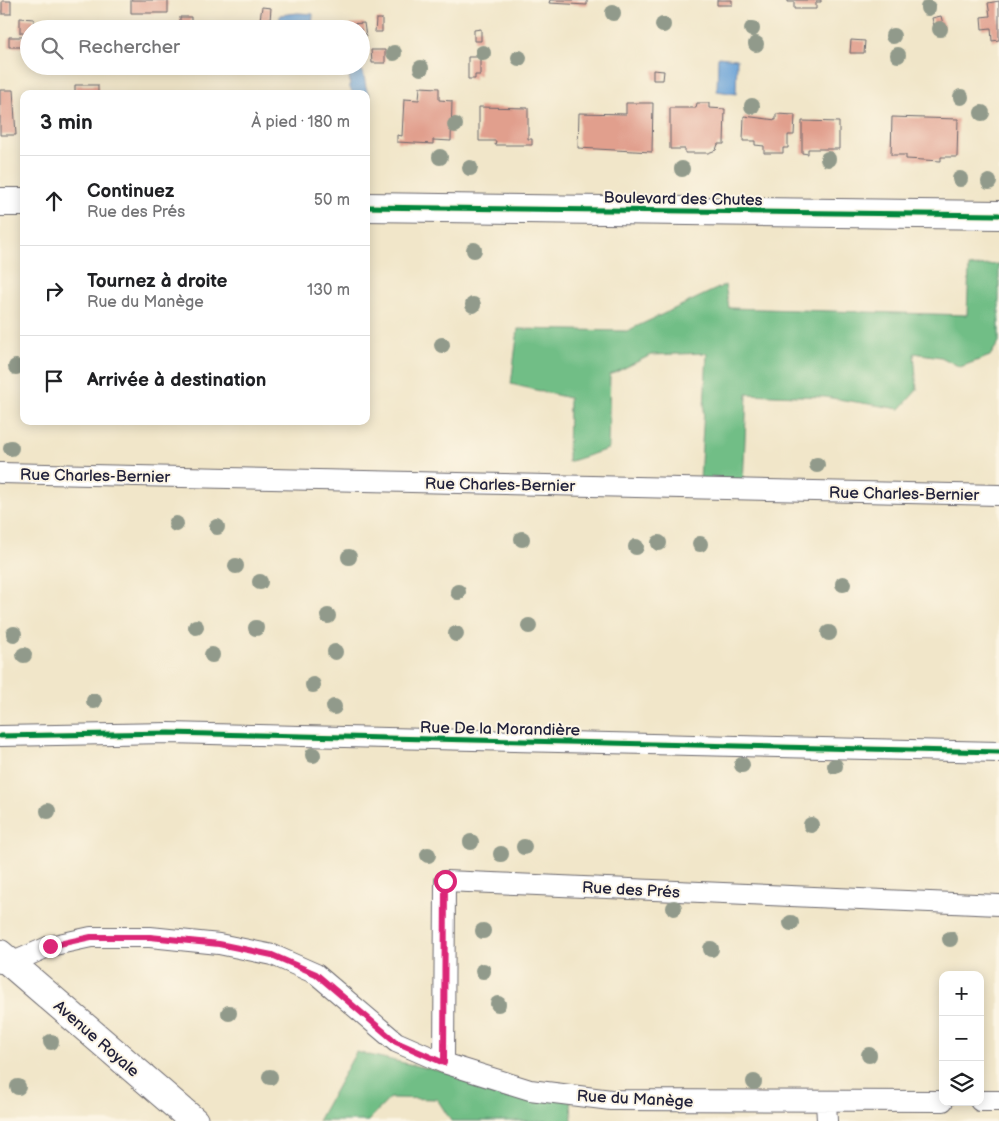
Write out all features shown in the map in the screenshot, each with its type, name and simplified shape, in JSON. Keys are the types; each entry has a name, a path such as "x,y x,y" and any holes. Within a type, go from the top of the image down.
{"street":[{"path":"0,202 20,202"},
{"name":"Boulevard des Chutes","path":"370,207 999,215"},
{"name":"Rue Charles-Bernier","path":"0,473 999,495"},
{"name":"Rue De la Morandière","path":"0,736 169,733 999,752"},
{"name":"Rue des Prés","path":"444,1063 445,881 999,906"},
{"name":"Rue du Manège","path":"4,960 50,946 91,937 150,937 219,944 272,955 316,974 396,1042 444,1063 530,1090 611,1100 826,1111 939,1101"},
{"name":"Avenue Royale","path":"4,960 194,1121"},
{"path":"984,1101 999,1100"}],"green space":[{"path":"999,264 999,342 990,356 960,367 941,357 914,353 917,390 900,409 825,397 747,394 743,486 700,481 707,353 651,355 610,375 608,449 568,462 569,398 511,384 518,329 627,331 725,285 729,308 967,315 969,267"},
{"path":"356,1052 571,1101 572,1121 451,1121 437,1099 390,1098 368,1121 318,1121"}],"water":[{"path":"313,14 313,20 280,20 280,15"},
{"path":"718,57 737,59 736,94 717,91"},
{"path":"349,75 364,75 367,90 351,90"}],"building":[{"path":"131,0 168,0 168,13 131,13"},
{"path":"550,0 587,0 587,5 549,3"},
{"path":"717,0 732,0 732,5 717,5"},
{"path":"788,0 821,0 821,2 816,2 816,9 794,9 794,2 788,2"},
{"path":"2,1 11,1 11,14 2,14"},
{"path":"999,1 999,40 992,41 991,28 982,29 981,17 990,16 988,3"},
{"path":"262,7 271,8 270,20 260,19"},
{"path":"941,16 944,28 935,30 932,18"},
{"path":"180,17 191,17 191,20 180,20"},
{"path":"20,18 34,19 34,20 20,20"},
{"path":"376,19 382,19 382,32 375,32"},
{"path":"481,29 481,41 474,41 474,30"},
{"path":"9,37 20,37 20,47 9,47"},
{"path":"851,40 865,41 864,53 850,53"},
{"path":"371,50 385,50 385,63 372,63"},
{"path":"468,57 480,57 480,75 475,75 475,79 468,79"},
{"path":"653,70 664,71 663,80 653,80"},
{"path":"75,85 98,85 98,90 75,90"},
{"path":"420,87 439,88 439,100 452,101 451,141 433,140 433,144 397,142 397,135 402,136 404,99 419,100"},
{"path":"0,90 13,90 16,135 0,135"},
{"path":"626,103 653,103 652,152 578,148 579,113 626,114"},
{"path":"697,103 709,103 709,108 725,109 724,144 718,144 716,150 708,153 685,153 685,149 670,149 670,108 696,108"},
{"path":"479,107 528,108 528,139 532,139 532,145 495,145 496,141 479,141"},
{"path":"776,114 795,115 794,135 788,135 788,148 783,148 783,153 764,153 764,146 755,145 755,141 743,141 744,116 776,120"},
{"path":"892,117 958,119 957,157 941,157 941,161 906,159 906,155 891,155"},
{"path":"802,121 839,122 839,149 808,149 808,154 802,153"}],"cycle path":[{"path":"370,207 999,215"},
{"path":"0,736 169,733 999,752"}],"route":[{"path":"50,946 91,937 150,937 219,944 272,955 316,974 396,1042 444,1063 445,881"}]}
